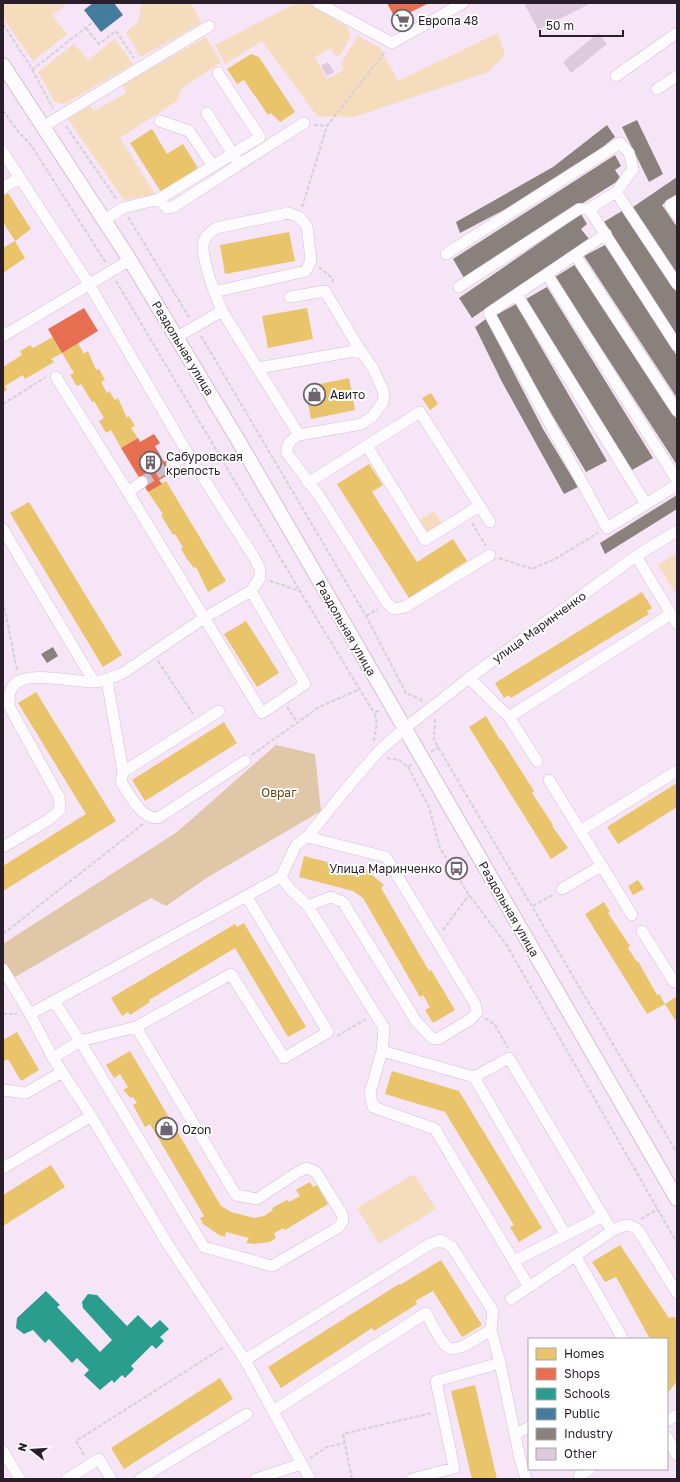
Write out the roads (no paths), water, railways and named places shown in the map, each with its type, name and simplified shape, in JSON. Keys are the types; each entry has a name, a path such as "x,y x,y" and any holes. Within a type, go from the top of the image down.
{"main road":[{"name":"Раздольная улица","path":"3,65 130,260 177,337 677,1199"}],"street":[{"path":"318,3 392,43 463,3"},
{"path":"44,126 209,26"},
{"path":"616,76 677,33"},
{"path":"218,73 260,137"},
{"path":"657,89 677,76"},
{"path":"207,113 239,165"},
{"path":"160,121 189,131 212,166"},
{"path":"159,199 167,208 173,207 304,123"},
{"path":"104,220 123,208 159,199 260,137 277,140"},
{"path":"446,254 620,143 629,153 633,169 616,192 590,209 579,209 459,287"},
{"path":"3,152 89,284 188,454 260,569 260,578 251,590 204,618 123,674 107,680 94,682 33,678 16,683 9,694 9,706 59,796 60,810 48,820 3,847"},
{"path":"3,188 19,178"},
{"path":"616,192 677,284"},
{"path":"677,201 670,205 677,215"},
{"path":"590,209 677,346"},
{"path":"214,292 295,275 306,271 311,260 307,226 299,217 288,213 216,228 208,234 203,242 208,277 214,292 222,311 300,435"},
{"path":"606,234 489,314 607,528 677,485"},
{"path":"575,255 677,411"},
{"path":"3,336 130,260"},
{"path":"547,274 677,480"},
{"path":"290,297 325,291 360,350 374,368 384,393 383,402 372,418 361,424 300,435 290,441 286,446 287,454 320,497 387,602 394,609 405,607 490,555"},
{"path":"517,294 646,504"},
{"path":"177,337 222,311"},
{"path":"258,368 360,350"},
{"path":"56,377 128,492 262,713 305,684 251,590"},
{"path":"308,483 420,412 490,522"},
{"path":"367,446 425,540 479,506"},
{"path":"172,464 188,454"},
{"path":"128,492 142,482"},
{"path":"3,529 94,682"},
{"name":"улица Маринченко","path":"281,877 296,846 307,837 380,751 404,729 469,678 636,556 677,531"},
{"path":"509,717 674,619 636,556"},
{"path":"469,678 509,717 537,761"},
{"path":"107,680 123,772 121,782 142,813 150,818 158,818 245,761"},
{"path":"123,772 219,711"},
{"path":"580,831 677,771"},
{"path":"549,780 632,915"},
{"path":"307,837 386,857 475,1004 477,1012 471,1019 438,1039 432,1038 416,1021 343,902 331,896 308,906"},
{"path":"562,889 601,866"},
{"path":"30,1014 281,877 288,888 308,906 384,1028 382,1051 370,1093 373,1107 435,1128 529,1287"},
{"path":"53,1058 80,1040 136,1027 231,974 284,1058 328,1032 247,896"},
{"path":"642,931 674,982 677,980"},
{"path":"3,970 30,1014 53,1058 91,1116 169,1246 245,1360 310,1479"},
{"path":"54,1001 80,1040 204,1247 272,1266 339,1228 343,1221 342,1214 316,1172 307,1168 298,1172 256,1199 236,1195 136,1027"},
{"path":"382,1051 474,1077 565,1234"},
{"path":"474,1077 509,1058 612,1231"},
{"path":"3,1090 26,1094 62,1072"},
{"path":"3,1168 91,1116"},
{"path":"514,1261 603,1216"},
{"path":"511,1299 624,1224 632,1225 638,1230 677,1293"},
{"path":"245,1360 430,1244 441,1240 452,1247 493,1310 491,1330 516,1434 520,1459 526,1479"},
{"path":"576,1255 622,1338"},
{"path":"273,1411 426,1313 444,1346 449,1350 457,1350 491,1330"},
{"path":"412,1479 454,1468 436,1381 500,1363"},
{"path":"140,1479 247,1414"},
{"path":"668,1420 677,1415"},
{"path":"516,1434 528,1428"},
{"path":"672,1440 677,1456"},
{"path":"3,1451 20,1479"},
{"path":"67,1479 99,1459 111,1479"},
{"path":"256,1479 301,1464"},
{"path":"580,1476 589,1470"}],"tunnel":[{"path":"142,482 172,464"}],"place":[{"name":"Европа 48","path":"402,20"},
{"name":"Авито","path":"314,394"},
{"name":"Сабуровская крепость","path":"151,463"},
{"name":"Улица Маринченко","path":"457,868"},
{"name":"Ozon","path":"166,1129"}],"park label":[{"name":"Овраг","path":"279,792"}]}
